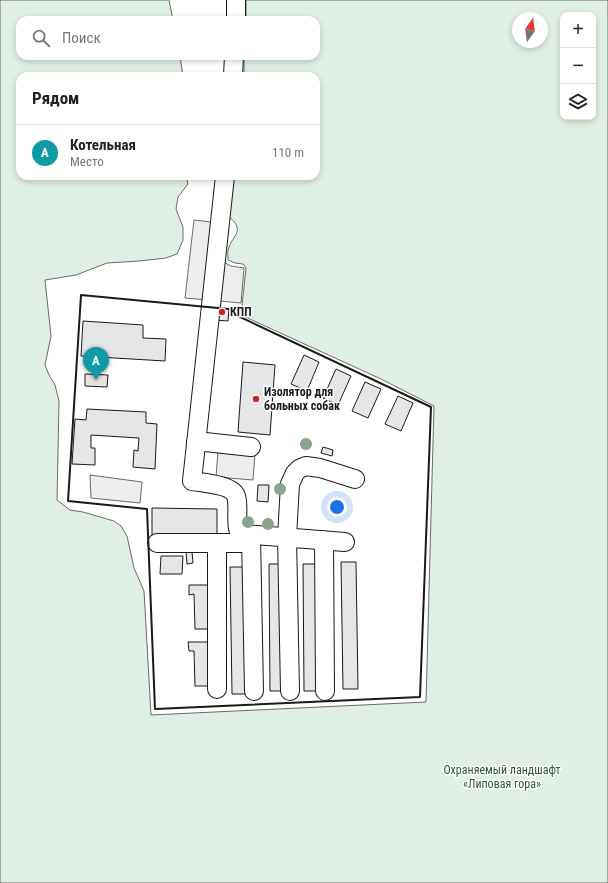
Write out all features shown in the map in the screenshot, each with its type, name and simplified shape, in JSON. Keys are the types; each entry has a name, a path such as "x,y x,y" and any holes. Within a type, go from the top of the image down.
{"street":[{"path":"236,0 236,16"},
{"path":"233,72 234,60"},
{"path":"225,180 192,481 227,488 233,492 236,500 238,528 240,532 251,539"},
{"path":"196,441 250,447"},
{"path":"290,691 287,537 290,484 295,473 299,469 306,466 313,466 354,479"},
{"path":"157,543 217,543 287,537 345,542"},
{"path":"251,539 254,692"},
{"path":"324,540 325,691"},
{"path":"217,543 218,689"}],"green space":[{"name":"Охраняемый ландшафт «Липовая гора»","path":"0,0 169,0 172,16 16,16 16,60 181,60 182,72 16,72 16,180 187,180 188,184 178,197 176,209 183,227 183,240 177,254 166,258 107,263 76,275 45,280 51,336 45,365 55,385 59,401 57,500 70,510 83,512 114,521 121,526 127,536 134,568 144,591 151,715 426,702 434,406 381,379 241,315 246,268 243,264 228,260 228,249 236,235 237,230 237,227 228,214 232,180 320,180 320,72 244,72 244,60 320,60 320,16 246,16 246,0 608,0 608,883 0,883"}],"shaded area":[{"path":"194,220 228,224 224,261 231,266 244,268 241,303 185,298"},
{"path":"218,451 255,454 253,480 216,477"},
{"path":"90,475 142,482 140,503 91,498"}],"building":[{"name":"КПП","path":"216,307 229,309 228,321 214,320"},
{"path":"231,309 239,310 238,316 230,315"},
{"path":"83,321 143,325 143,338 166,339 165,361 81,356"},
{"path":"304,355 319,362 307,391 291,384"},
{"name":"Изолятор для больных собак","path":"243,362 275,365 270,435 238,432"},
{"path":"336,369 351,376 338,405 323,398"},
{"path":"85,374 108,375 107,387 85,386"},
{"path":"365,382 381,389 368,418 352,411"},
{"path":"398,396 413,403 401,431 385,424"},
{"path":"87,409 146,412 146,423 157,424 155,469 133,467 134,450 138,451 139,438 91,435 91,448 95,448 95,465 72,464 75,419 86,420"},
{"path":"323,447 333,450 332,456 321,453"},
{"path":"258,485 269,485 268,502 257,501"},
{"path":"152,508 217,509 217,537 152,537"},
{"path":"186,552 192,552 193,563 187,564"},
{"path":"161,556 183,556 182,574 160,574"},
{"path":"341,562 356,562 358,689 343,689"},
{"path":"269,564 284,564 286,691 270,691"},
{"path":"303,564 318,564 320,691 304,691"},
{"path":"230,567 246,567 247,694 232,694"},
{"path":"189,585 210,585 211,629 195,629 194,594 189,595"},
{"path":"188,642 210,642 211,686 195,686 194,651 189,651"}],"wall":[{"path":"81,295 239,310 238,316 431,407 420,697 155,709 147,509 68,501 81,295"}],"place":[{"name":"КПП","path":"222,312"},
{"name":"Котельная","path":"96,380"},
{"name":"Изолятор для больных собак","path":"256,399"}]}
